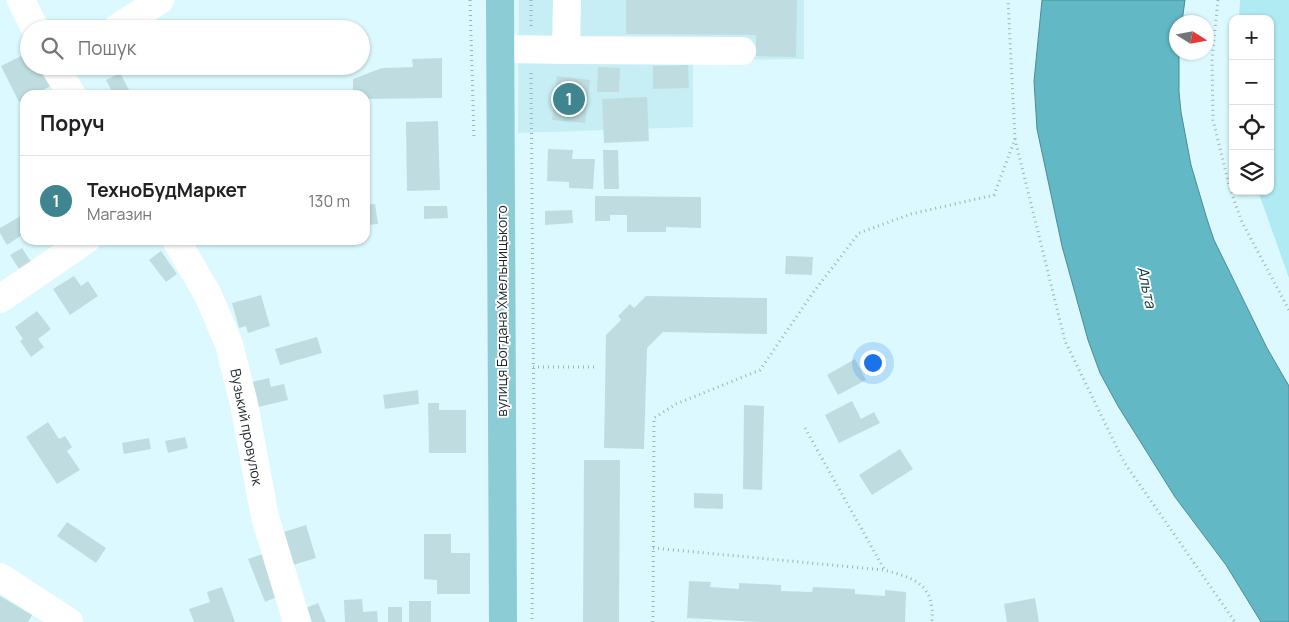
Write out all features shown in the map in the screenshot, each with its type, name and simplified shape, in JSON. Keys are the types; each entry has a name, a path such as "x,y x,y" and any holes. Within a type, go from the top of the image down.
{"main road":[{"name":"вулиця Богдана Хмельницького","path":"500,0 503,622"}],"street":[{"path":"21,0 31,20"},
{"path":"130,20 160,0"},
{"path":"566,50 567,0"},
{"path":"500,49 742,50"},
{"path":"61,75 69,90"},
{"path":"0,299 79,245"},
{"name":"Вузький провулок","path":"179,245 208,295 228,344 244,404 265,517 297,622"},
{"path":"0,577 69,622"}],"path":[{"path":"531,0 532,622"},
{"path":"1008,0 1015,139 1064,341 1124,462 1234,622"},
{"path":"1218,0 1212,58 1213,120 1222,148 1230,189 1242,222 1289,310"},
{"path":"653,622 654,418 676,404 760,370 812,294 859,233 911,214 994,195 1015,139"},
{"path":"533,367 598,367"},
{"path":"805,428 884,570"},
{"path":"653,548 884,570 911,577 922,584 930,597 932,622"}],"shaded area":[{"path":"519,0 804,0 804,59 693,60 693,127 518,133"},
{"path":"1240,0 1289,0 1289,278 1259,195 1274,195 1274,15 1239,15"}],"water":[{"name":"Альта","path":"1042,0 1185,0 1183,15 1169,15 1169,60 1179,60 1181,112 1191,165 1214,240 1267,348 1289,386 1289,622 1261,622 1226,565 1175,497 1118,406 1100,373 1088,340 1062,246 1037,129 1034,81"}],"building":[{"path":"626,0 797,0 796,57 756,56 756,35 626,34"},
{"path":"20,56 20,75 48,75 53,85 43,90 20,90 19,102 1,66"},
{"path":"442,58 442,98 370,99 370,90 353,90 353,79 370,75 370,73 382,68 413,67 412,59"},
{"path":"688,65 689,88 653,89 653,66"},
{"path":"598,67 620,68 619,92 597,92"},
{"path":"116,75 121,75 129,90 111,90 106,80"},
{"path":"557,76 590,80 585,123 552,120"},
{"path":"647,97 649,141 604,143 602,99"},
{"path":"438,121 440,190 407,191 406,122"},
{"path":"548,149 573,150 572,159 595,159 593,189 569,188 569,182 547,181"},
{"path":"603,150 618,150 619,189 604,189"},
{"path":"595,196 701,197 701,228 666,227 666,232 627,232 627,215 610,215 610,221 595,221"},
{"path":"370,204 375,204 378,224 370,225"},
{"path":"424,206 447,206 448,218 424,219"},
{"path":"572,210 573,223 545,225 545,211"},
{"path":"19,217 20,219 20,236 7,245 0,233 0,228"},
{"path":"22,248 33,265 21,272 10,255"},
{"path":"161,251 177,274 166,282 149,260"},
{"path":"786,256 813,257 812,275 785,274"},
{"path":"74,276 81,286 88,281 98,296 70,315 53,289"},
{"path":"261,295 270,326 248,333 246,326 239,328 232,303"},
{"path":"646,296 767,298 767,334 663,332 647,348 644,449 604,448 606,335 621,320 618,316 630,304 634,308"},
{"path":"37,311 51,329 38,339 44,347 31,357 20,341 23,339 15,327"},
{"path":"317,337 322,353 280,365 275,349"},
{"path":"855,359 866,380 838,395 827,375"},
{"path":"269,378 271,387 284,384 288,400 254,408 248,383"},
{"path":"418,390 419,404 385,409 383,395"},
{"path":"852,401 861,419 874,412 880,423 839,443 825,415"},
{"path":"428,403 439,403 439,410 466,410 466,453 429,453"},
{"path":"744,405 764,406 762,490 743,489"},
{"path":"48,422 59,439 65,436 72,447 67,451 80,470 57,484 26,437"},
{"path":"185,437 188,448 168,453 165,441"},
{"path":"149,438 151,449 124,454 122,443"},
{"path":"900,449 913,469 872,495 859,475"},
{"path":"584,460 620,460 619,622 583,622"},
{"path":"694,493 723,494 723,509 694,508"},
{"path":"67,522 106,548 96,563 57,536"},
{"path":"306,525 316,558 293,565 284,532"},
{"path":"424,534 451,534 451,553 470,553 470,594 437,594 437,580 424,579"},
{"path":"263,554 279,596 265,602 248,559"},
{"path":"689,581 711,582 710,587 739,589 739,583 781,585 781,591 812,592 813,587 855,589 855,594 885,596 885,590 906,592 905,622 760,622 687,618"},
{"path":"222,587 235,622 194,622 189,609 210,602 207,592"},
{"path":"0,596 32,615 28,622 0,622"},
{"path":"1035,598 1039,622 1007,622 1004,604"},
{"path":"362,599 363,612 377,611 378,622 345,622 344,600"},
{"path":"409,601 431,601 431,622 409,622"},
{"path":"318,603 326,622 312,622 306,608"},
{"path":"388,607 402,607 402,622 388,622"}],"place":[{"name":"ТехноБудМаркет","path":"569,99"}]}
